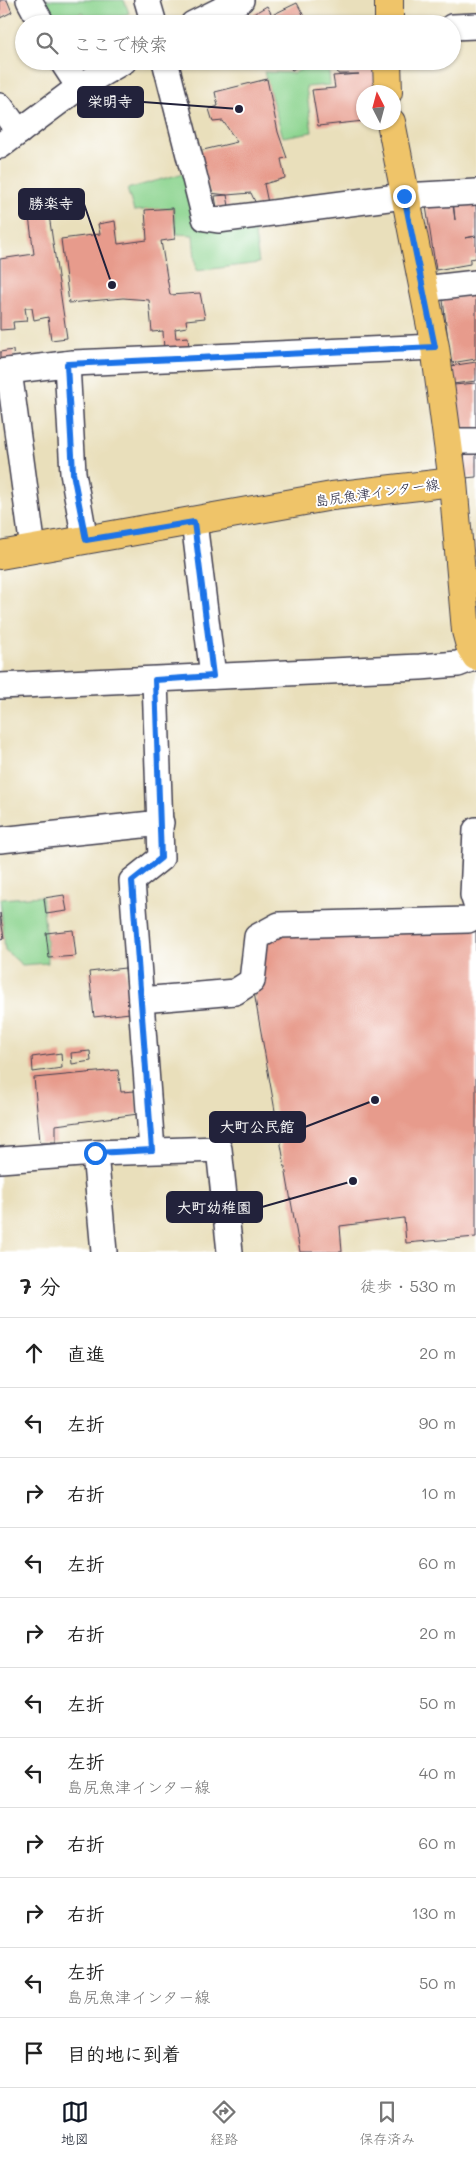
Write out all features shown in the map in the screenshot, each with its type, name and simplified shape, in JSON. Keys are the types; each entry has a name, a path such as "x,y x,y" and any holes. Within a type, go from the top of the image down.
{"main road":[{"path":"388,15 389,0"},
{"path":"387,70 388,85"},
{"name":"島尻魚津インター線","path":"0,555 332,496 453,482 435,347 392,130"},
{"path":"453,482 462,561 466,631 470,646 476,656"}],"street":[{"path":"29,0 37,15"},
{"path":"147,0 151,15"},
{"path":"211,15 241,0"},
{"path":"461,27 476,26"},
{"path":"68,70 79,87"},
{"path":"0,106 9,139 79,87 108,70"},
{"path":"166,70 205,218 228,219 404,196 476,192"},
{"path":"423,289 476,283"},
{"path":"33,549 5,371 67,364 435,347"},
{"path":"67,364 73,473 86,540"},
{"path":"447,441 476,441"},
{"path":"194,522 213,676"},
{"path":"0,686 458,664 476,656"},
{"path":"152,1150 132,881 161,858 155,680"},
{"path":"0,840 161,823"},
{"path":"476,830 472,894 476,904"},
{"path":"141,1000 235,992 252,981 257,937 279,925 468,920 476,916"},
{"path":"0,1160 95,1153 220,1148 230,1252"},
{"path":"95,1153 104,1252"}],"green space":[{"path":"40,0 124,0 129,13 125,15 84,15 82,12 77,15 47,15"},
{"path":"300,70 329,70 330,85 306,87 312,132 283,137 264,72 294,73"},
{"path":"184,173 200,226 253,221 259,263 196,271 193,235 177,234 173,208 134,211 127,189"},
{"path":"42,896 48,963 22,965 5,950 0,899"}],"building":[{"path":"0,0 7,0 12,12 0,18"},
{"path":"297,3 303,15 272,15"},
{"path":"267,6 272,15 251,15"},
{"path":"338,70 374,70 375,85 356,85 356,122 318,126 312,90 335,88 333,76 359,74 338,74"},
{"path":"267,79 278,132 287,158 281,159 285,178 264,184 268,203 257,206 251,193 227,195 210,193 199,151 237,142 223,121 213,122 209,109 218,106 215,92"},
{"path":"227,195 229,206 217,208 215,196"},
{"path":"476,196 476,258 470,259 470,264 436,270 425,200 452,198 455,220 453,198"},
{"path":"173,208 175,239 161,241 170,295 200,293 205,318 186,320 187,327 175,329 176,338 188,337 189,349 164,351 163,331 152,332 149,300 123,298 69,303 61,239 100,234 98,224 115,221 118,244 147,240 145,210"},
{"path":"49,215 67,338 51,340 48,317 34,320 32,308 25,308 27,321 13,322 14,329 0,330 0,259 34,254 29,217"},
{"path":"476,294 476,359 451,363 443,300"},
{"path":"13,350 14,362 0,364 0,352"},
{"path":"476,362 476,381 453,384 450,366"},
{"path":"476,383 476,430 460,430 454,385"},
{"path":"464,446 476,447 476,477 465,478"},
{"path":"64,895 67,911 46,914 44,898"},
{"path":"0,913 4,938 0,939"},
{"path":"476,914 476,1237 406,1243 404,1218 340,1226 342,1252 300,1252 252,981 257,937"},
{"path":"73,930 76,956 49,958 46,933"},
{"path":"125,968 130,1013 94,1017 89,972"},
{"path":"90,1051 91,1061 72,1064 71,1053"},
{"path":"61,1053 62,1068 33,1072 32,1057"},
{"path":"118,1070 121,1092 135,1091 138,1114 56,1125 56,1142 40,1142 34,1078"}],"place":[{"name":"栄明寺","path":"239,109"},
{"name":"勝楽寺","path":"112,285"},
{"name":"大町公民館","path":"375,1100"},
{"name":"大町幼稚園","path":"353,1181"}],"route":[{"path":"95,1153 152,1150 132,881 161,858 155,680 213,676 194,522 86,540 73,473 67,364 435,347 404,196"}]}
